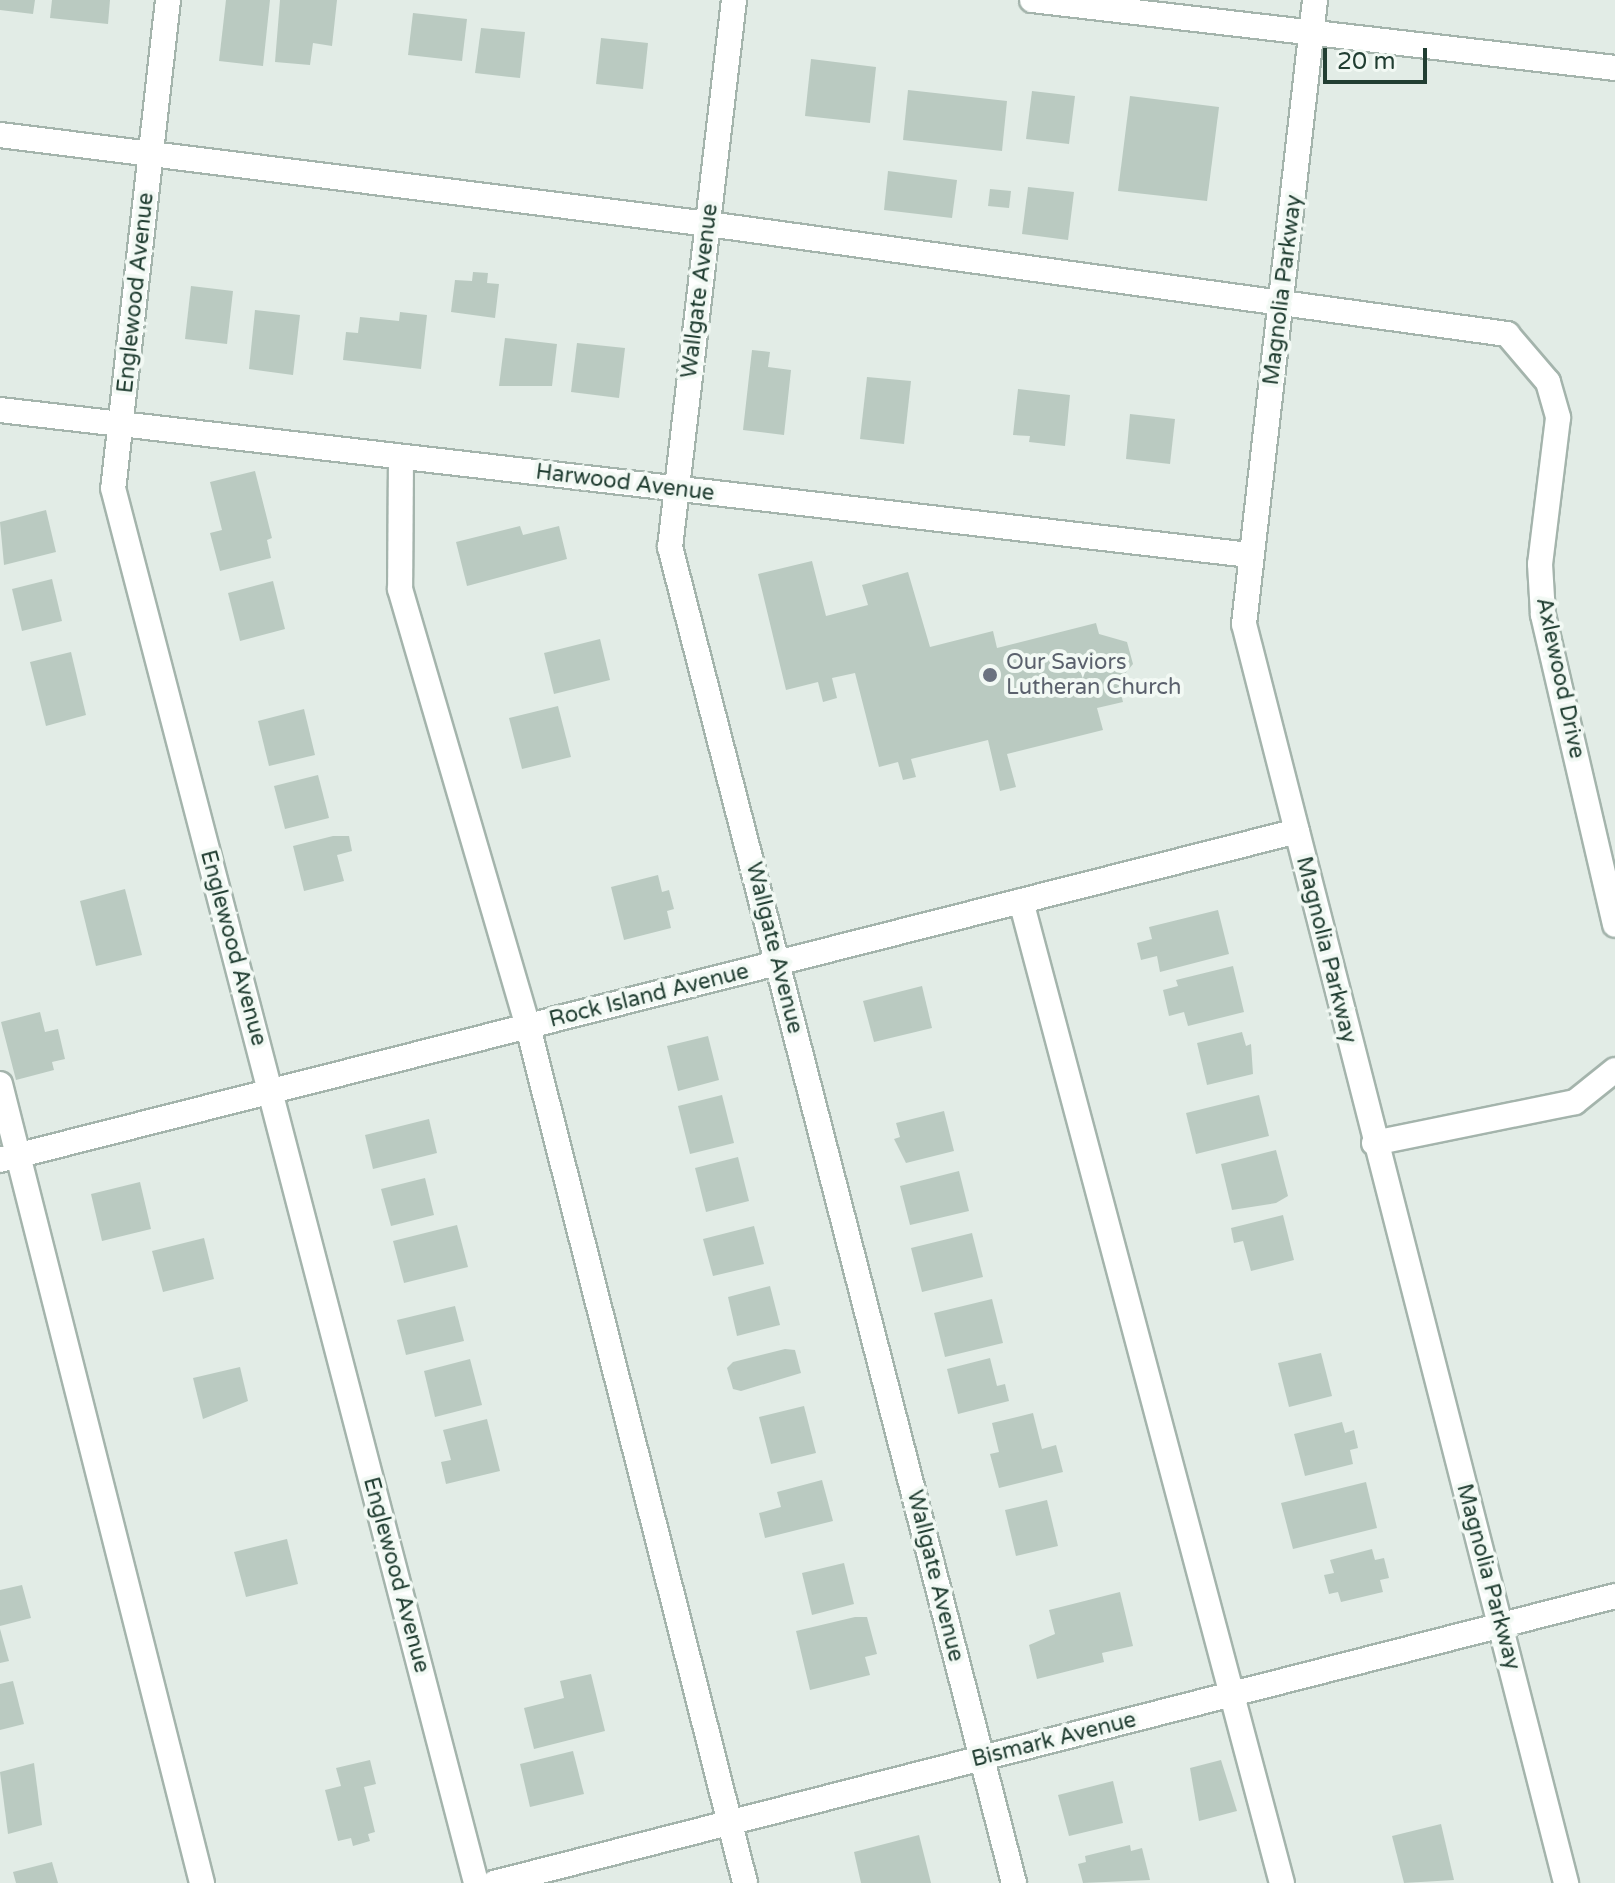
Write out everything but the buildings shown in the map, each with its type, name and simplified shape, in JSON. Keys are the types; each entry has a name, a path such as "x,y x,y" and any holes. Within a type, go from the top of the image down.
{"street":[{"name":"Englewood Avenue","path":"168,0 113,488 476,1883"},
{"name":"Wallgate Avenue","path":"734,0 670,547 1014,1883"},
{"path":"1032,0 1615,68"},
{"name":"Magnolia Parkway","path":"1315,0 1283,306 1249,555 1244,624 1374,1143 1566,1883"},
{"name":"Axlewood Drive","path":"0,135 708,224 1283,306 1507,334 1548,382 1558,418 1540,564 1543,615 1615,925"},
{"name":"Harwood Avenue","path":"0,410 1249,555"},
{"path":"401,457 400,589 528,1027 745,1883"},
{"name":"Rock Island Avenue","path":"9,1158 1297,831"},
{"path":"1021,901 1282,1883"},
{"path":"1374,1143 1575,1102 1615,1070"},
{"path":"0,1084 9,1158 202,1883"},
{"name":"Bismark Avenue","path":"494,1883 1615,1596"}],"place":[{"name":"Our Saviors Lutheran Church","path":"990,675"}]}
